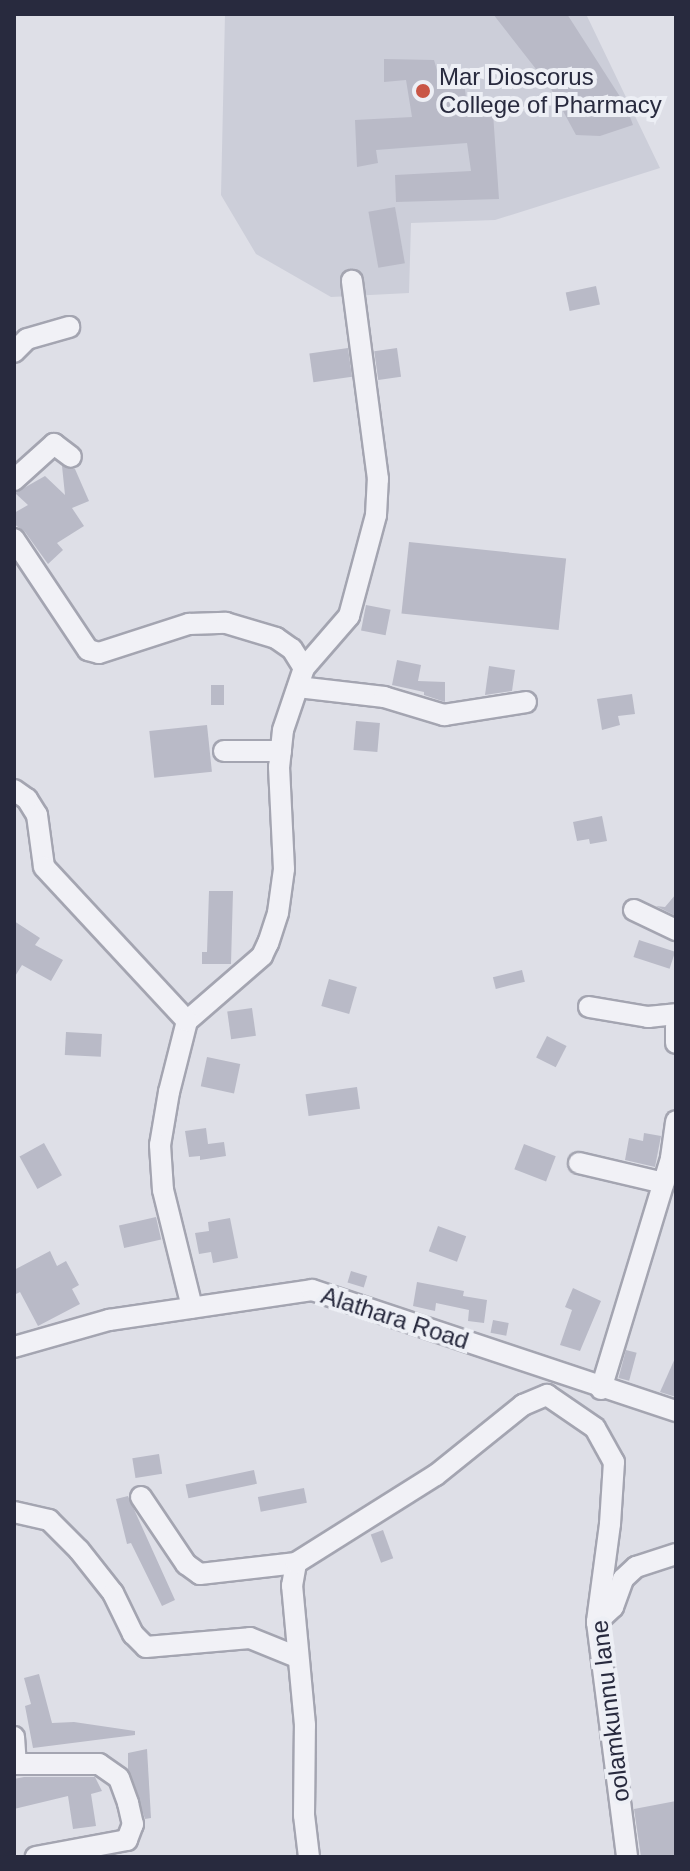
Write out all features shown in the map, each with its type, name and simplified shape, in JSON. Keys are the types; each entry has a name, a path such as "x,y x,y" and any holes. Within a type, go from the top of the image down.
{"street":[{"path":"192,1307 163,1190 160,1145 169,1092 187,1021 262,956 268,943 278,913 284,869 283,730 301,677 349,616 376,515 378,479 352,281"},
{"path":"14,352 27,339 69,327"},
{"path":"14,480 54,444 71,457"},
{"path":"14,539 88,650 99,653 189,624 226,623 276,638 292,649 301,677"},
{"path":"301,677 444,715 526,702"},
{"path":"224,751 281,751"},
{"path":"14,790 27,799 37,815 44,867 187,1021"},
{"path":"634,910 676,930"},
{"path":"589,1007 648,1017 676,1014"},
{"path":"676,1026 676,1043"},
{"path":"601,1389 664,1183 676,1121"},
{"path":"579,1163 664,1183"},
{"name":"Alathara Road","path":"14,1347 109,1320 312,1290 601,1389 676,1411"},
{"name":"oolamkunnu lane","path":"296,1563 436,1475 531,1399 547,1395 554,1398 595,1428 614,1462 610,1524 597,1622 627,1857"},
{"path":"141,1497 186,1564 200,1574 296,1563 292,1586 305,1725 304,1815 309,1857"},
{"path":"14,1512 49,1520 79,1550 113,1593 133,1634 146,1647 250,1638 297,1657"},
{"path":"597,1622 613,1607 623,1579 636,1567 676,1554"},
{"path":"14,1737 15,1764 99,1764 119,1778 133,1824 127,1840 36,1857"}],"shaded area":[{"name":"Mar Dioscorus College of Pharmacy","path":"225,14 586,14 660,168 495,220 411,223 409,293 331,297 256,254 221,195"}],"building":[{"path":"493,14 567,14 626,106 633,125 600,136 576,135 550,87"},
{"name":"Mar Dioscorus College of Pharmacy","path":"384,59 434,60 439,77 463,73 468,114 493,113 499,199 396,202 395,175 471,171 467,143 376,150 378,163 357,167 355,120 412,117 406,80 384,82"},
{"path":"395,207 405,263 378,268 368,212"},
{"path":"596,286 600,305 570,311 566,292"},
{"path":"348,348 352,377 313,382 309,353"},
{"path":"397,348 401,377 378,380 374,351"},
{"path":"62,466 75,469 89,501 72,508 84,526 57,543 63,550 48,564 25,532 14,524 14,513 28,505 15,493 45,476 65,495"},
{"path":"409,542 566,559 559,630 401,614"},
{"path":"366,605 391,610 386,635 361,631"},
{"path":"397,660 421,665 418,681 445,682 445,702 424,695 424,692 392,685"},
{"path":"489,666 515,670 512,691 485,695"},
{"path":"211,685 224,685 224,705 211,705"},
{"path":"632,694 635,714 618,716 620,725 602,730 597,699"},
{"path":"356,721 380,723 377,752 353,750"},
{"path":"207,725 212,772 154,778 149,731"},
{"path":"602,816 607,841 590,844 589,839 577,841 573,822"},
{"path":"209,891 233,891 231,964 202,964 202,952 207,952"},
{"path":"676,894 676,916 656,906 665,907"},
{"path":"14,921 40,938 35,945 63,960 51,981 22,965 14,978"},
{"path":"639,940 675,952 670,969 633,957"},
{"path":"522,970 525,982 496,989 493,977"},
{"path":"329,979 357,987 349,1014 321,1006"},
{"path":"252,1008 256,1036 231,1039 227,1011"},
{"path":"66,1032 102,1034 101,1057 65,1055"},
{"path":"547,1036 567,1046 556,1067 536,1057"},
{"path":"207,1057 240,1064 234,1093 201,1086"},
{"path":"357,1087 360,1109 309,1116 306,1094"},
{"path":"206,1128 208,1144 224,1142 226,1156 200,1160 200,1156 189,1157 185,1131"},
{"path":"644,1133 661,1136 655,1167 625,1160 629,1138 643,1141"},
{"path":"44,1143 62,1175 37,1189 20,1157"},
{"path":"524,1144 556,1156 546,1181 514,1169"},
{"path":"156,1217 161,1239 124,1248 119,1226"},
{"path":"230,1218 238,1258 213,1263 211,1252 199,1254 195,1233 209,1231 208,1222"},
{"path":"438,1226 466,1236 457,1262 429,1251"},
{"path":"50,1251 57,1266 66,1261 79,1285 72,1289 80,1304 38,1326 20,1292 14,1295 14,1270"},
{"path":"351,1271 367,1276 364,1287 347,1282"},
{"path":"417,1282 464,1291 463,1296 487,1300 484,1323 468,1321 469,1310 436,1303 435,1311 413,1306"},
{"path":"573,1288 601,1301 580,1351 560,1345 572,1310 565,1307"},
{"path":"493,1320 509,1323 506,1336 491,1333"},
{"path":"626,1350 637,1353 629,1381 618,1378"},
{"path":"676,1356 676,1397 660,1392"},
{"path":"159,1454 162,1474 135,1478 132,1458"},
{"path":"254,1470 257,1484 188,1498 186,1485"},
{"path":"304,1488 307,1503 261,1512 258,1497"},
{"path":"128,1496 175,1600 162,1606 131,1543 127,1544 116,1499"},
{"path":"383,1530 393,1558 381,1563 371,1534"},
{"path":"39,1674 52,1723 74,1722 135,1731 135,1735 33,1748 25,1706 31,1704 24,1678"},
{"path":"147,1749 151,1818 145,1819 128,1769 128,1753"},
{"path":"95,1777 102,1791 91,1794 96,1826 73,1829 68,1796 14,1809 14,1779"},
{"path":"676,1801 674,1857 641,1857 634,1809"}],"place":[{"name":"Mar Dioscorus College of Pharmacy","path":"423,91"}]}
